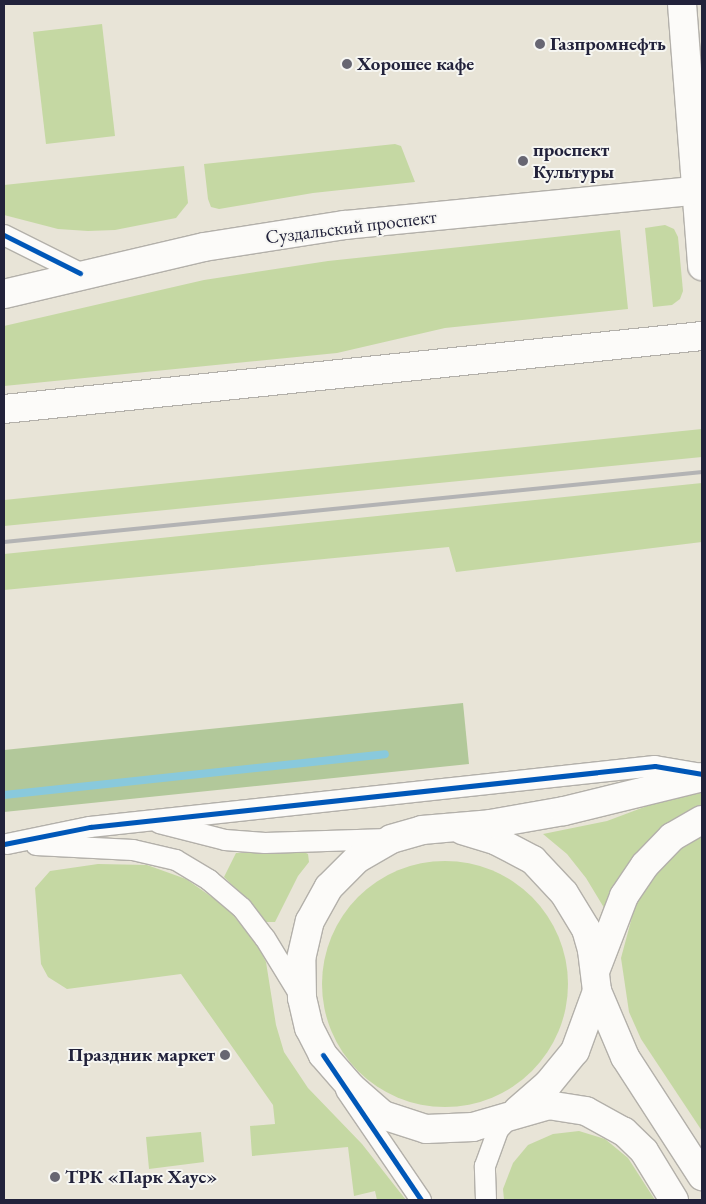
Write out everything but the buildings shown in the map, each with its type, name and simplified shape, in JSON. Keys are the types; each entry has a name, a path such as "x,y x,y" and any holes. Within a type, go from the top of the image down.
{"main road":[{"path":"682,4 699,191 702,266"},
{"name":"Суздальский проспект","path":"4,294 80,274 204,247 345,225 699,191"},
{"path":"4,409 702,336"},
{"path":"674,1200 644,1151 624,1132 586,1111 549,1105 473,1127 426,1129 383,1114 351,1088 323,1055 309,1028 302,998 301,959 310,921 325,895 357,859 390,839 422,830 454,828 564,811 702,776"},
{"path":"514,1114 548,1084 575,1051 624,896 645,865 672,837 702,820"},
{"path":"454,828 497,841 533,860 564,893 586,929 597,980 626,1056 702,1176"}],"street":[{"path":"4,235 80,274"},
{"path":"6,844 90,827 655,766 702,776"},
{"path":"150,820 225,840 302,843 390,839"},
{"path":"6,844 133,850 176,860 210,880 242,908 265,938 302,998"},
{"path":"323,1055 421,1200"},
{"path":"486,1200 485,1166 498,1130 514,1114"}],"green space":[{"path":"102,24 115,136 46,144 33,32"},
{"path":"395,144 401,146 415,182 313,193 219,209 211,207 208,199 204,164"},
{"path":"184,166 188,203 176,218 115,230 88,231 58,229 4,215 4,185"},
{"path":"665,225 674,229 678,237 683,291 680,299 672,305 653,307 645,228"},
{"path":"620,230 628,309 445,328 337,353 4,386 4,326 204,280 328,261"},
{"path":"702,429 702,457 4,526 4,500"},
{"path":"702,483 702,542 456,572 449,547 4,590 4,554"},
{"path":"463,703 469,764 4,812 4,750"},
{"path":"702,792 702,807 606,911 586,878 567,854 543,834 607,821 655,803"},
{"path":"702,831 702,1131 641,1039 629,1012 621,958 636,902 651,876 677,846"},
{"path":"304,852 308,854 309,862 298,876 275,922 265,922 249,901 224,877 236,853"},
{"path":"445,861 469,864 492,871 513,882 532,897 547,916 558,937 565,960 568,984 565,1008 558,1031 547,1052 532,1071 513,1086 492,1097 469,1104 445,1107 421,1104 398,1097 377,1086 358,1071 343,1052 332,1031 325,1008 322,984 325,960 332,937 343,916 358,897 377,882 398,871 421,864"},
{"path":"98,864 147,865 186,879 226,907 256,942 266,962 276,1025 284,1052 308,1088 362,1144 406,1200 377,1200 375,1191 354,1196 348,1147 252,1156 250,1126 275,1124 273,1105 181,974 67,989 48,977 41,964 35,888 50,871"},
{"path":"579,1131 605,1139 628,1158 655,1200 504,1200 503,1189 513,1163 528,1145 553,1134"},
{"path":"201,1132 204,1162 149,1169 146,1137"}],"waterway":[{"path":"4,795 385,754"}],"railway":[{"path":"4,542 702,472"}],"cycle path":[{"path":"4,235 80,273"},
{"path":"4,844 90,827 655,766 702,774"},
{"path":"323,1055 421,1200"}],"place":[{"name":"Газпромнефть","path":"540,44"},
{"name":"Хорошее кафе","path":"347,64"},
{"name":"проспект Культуры","path":"523,161"},
{"name":"Праздник маркет","path":"225,1055"},
{"name":"ТРК «Парк Хаус»","path":"55,1177"}]}
